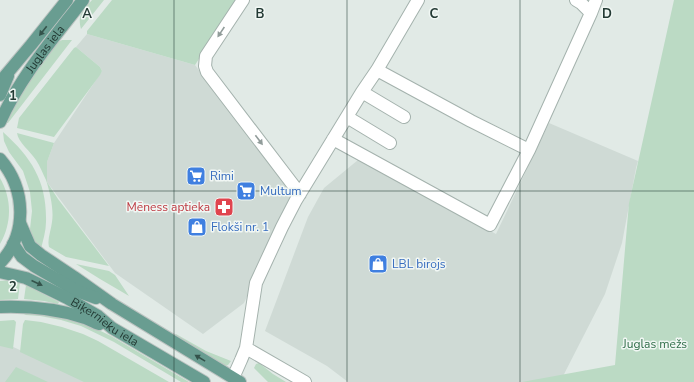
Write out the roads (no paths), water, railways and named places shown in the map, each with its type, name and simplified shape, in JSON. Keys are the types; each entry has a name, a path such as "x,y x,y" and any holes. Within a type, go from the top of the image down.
{"main road":[{"name":"Juglas iela","path":"0,82 67,0"},
{"name":"Juglas iela","path":"0,122 7,107 31,69 83,0"},
{"name":"Juglas iela","path":"0,95 10,71"},
{"path":"0,158 12,176 20,203 20,223 16,237 0,264"},
{"name":"Biķernieku iela","path":"20,223 30,246 41,255 112,304 234,381"},
{"name":"Biķernieku iela","path":"13,244 22,257 34,266 77,291 112,304"},
{"name":"Biķernieku iela","path":"0,272 26,278 67,298 98,316 112,328 204,382"},
{"path":"0,307 20,306 40,308 86,318 98,324 112,328"}],"street":[{"path":"243,0 206,56 206,72 300,194"},
{"path":"234,381 246,348 256,283 282,228 300,194 377,70 418,0"},
{"path":"576,0 591,12"},
{"path":"333,139 490,225 529,150 596,0"},
{"path":"377,70 471,121 529,150"},
{"path":"362,92 404,117"},
{"path":"347,117 390,143"},
{"path":"246,348 305,382"}],"place":[{"name":"Rimi","path":"196,176"},
{"name":"Multum","path":"246,191"},
{"name":"Mēness aptieka","path":"224,207"},
{"name":"Flokši nr. 1","path":"197,227"},
{"name":"LBL birojs","path":"378,264"}],"park label":[{"name":"Juglas mežs","path":"655,344"}]}
